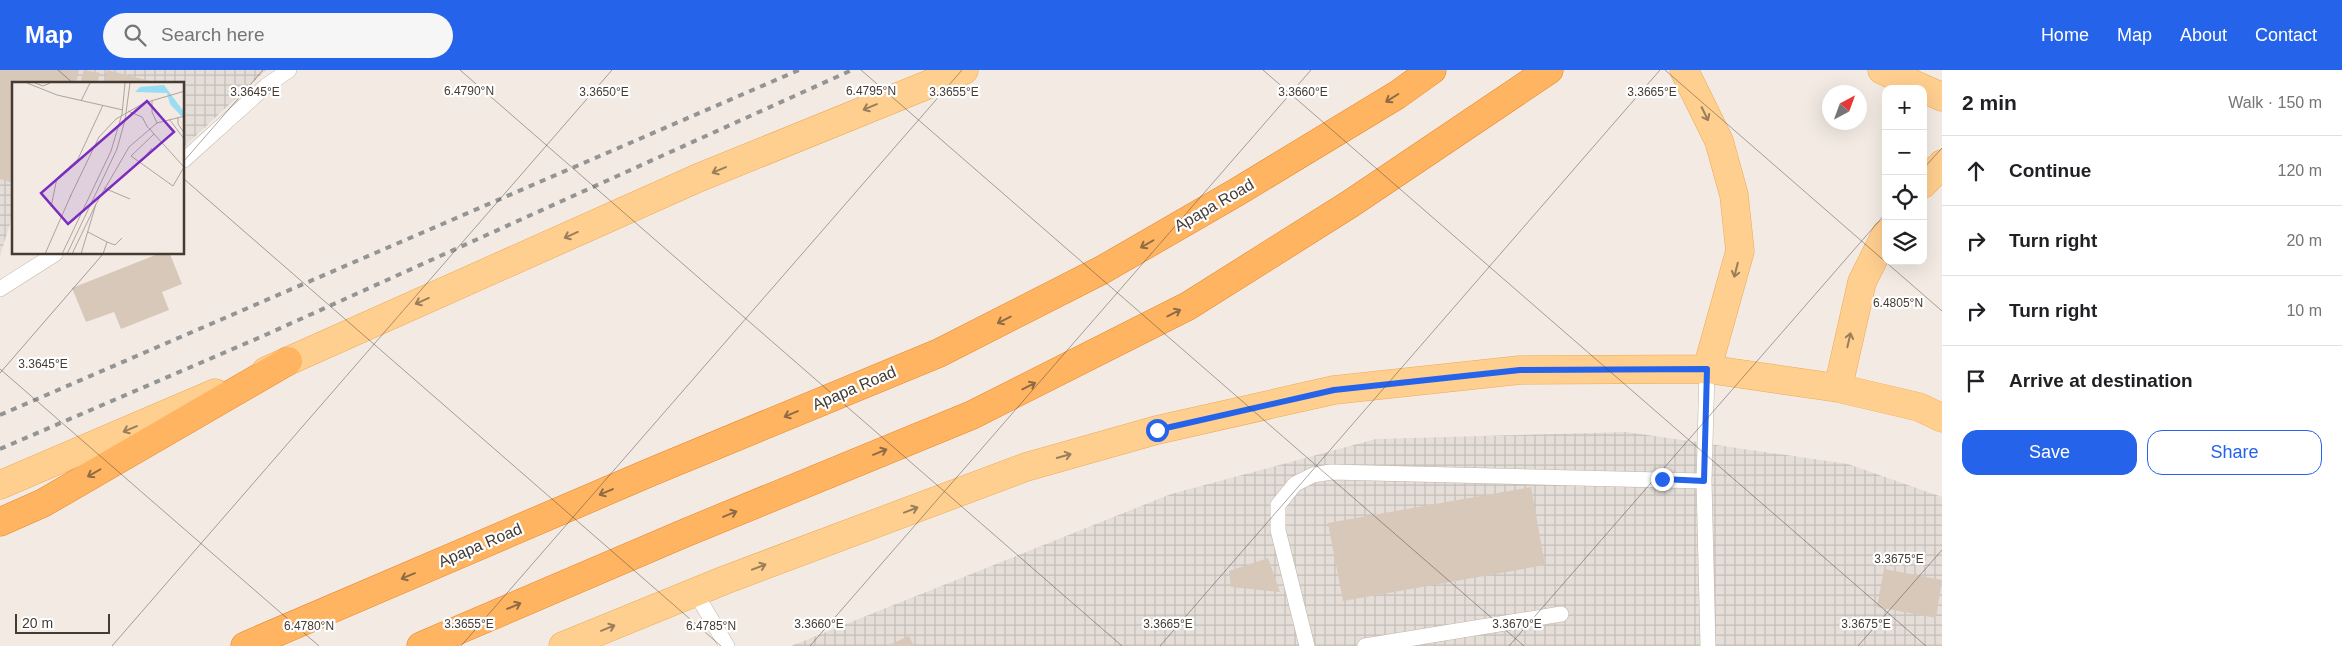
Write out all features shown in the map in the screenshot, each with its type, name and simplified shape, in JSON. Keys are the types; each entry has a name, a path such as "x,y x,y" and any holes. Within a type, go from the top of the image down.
{"highway":[{"name":"Apapa Road","path":"245,646 651,472 939,353 1102,270 1271,172 1397,95 1432,70"},
{"path":"421,646 685,533 972,415 1188,306 1350,204 1549,70"},
{"path":"0,522 43,503 288,361"}],"main road":[{"path":"0,485 288,361 698,178 964,70"},
{"path":"1684,70 1719,141 1734,195 1740,251 1707,369"},
{"path":"1882,70 1942,97"},
{"path":"1927,180 1942,164"},
{"path":"1838,388 1862,282 1882,242"},
{"path":"563,646 695,592 1026,467 1157,430 1334,390 1520,370 1707,369 1838,388 1919,407 1942,418"}],"lane":[{"path":"185,159 266,86 289,70"},
{"path":"0,289 53,255"},
{"path":"1707,369 1704,481 1708,646"},
{"path":"1307,646 1278,530 1278,505 1295,484 1313,475 1332,472 1704,481"},
{"path":"695,592 727,646"},
{"path":"1365,646 1562,614"}],"shaded area":[{"path":"0,70 266,70 185,146 185,82 12,82 12,217 0,256"},
{"path":"1627,432 1848,464 1942,497 1942,646 791,646 1171,494 1376,439"}],"building":[{"path":"0,70 79,70 76,82 12,82 12,182 0,179"},
{"path":"84,70 100,73 98,82 81,82"},
{"path":"107,70 154,82 104,82"},
{"path":"155,255 170,255 182,284 162,292 169,310 121,329 114,312 86,322 72,288"},
{"path":"1531,487 1545,565 1343,601 1328,523"},
{"path":"1268,558 1280,592 1231,587 1229,571"},
{"path":"1884,569 1942,580 1936,618 1877,607"},
{"path":"909,636 914,646 887,646"}],"railway":[{"path":"0,415 799,70"},
{"path":"0,449 263,336 852,70"}],"route":[{"path":"1157,430 1334,390 1520,370 1707,369 1704,481 1662,479"}]}
